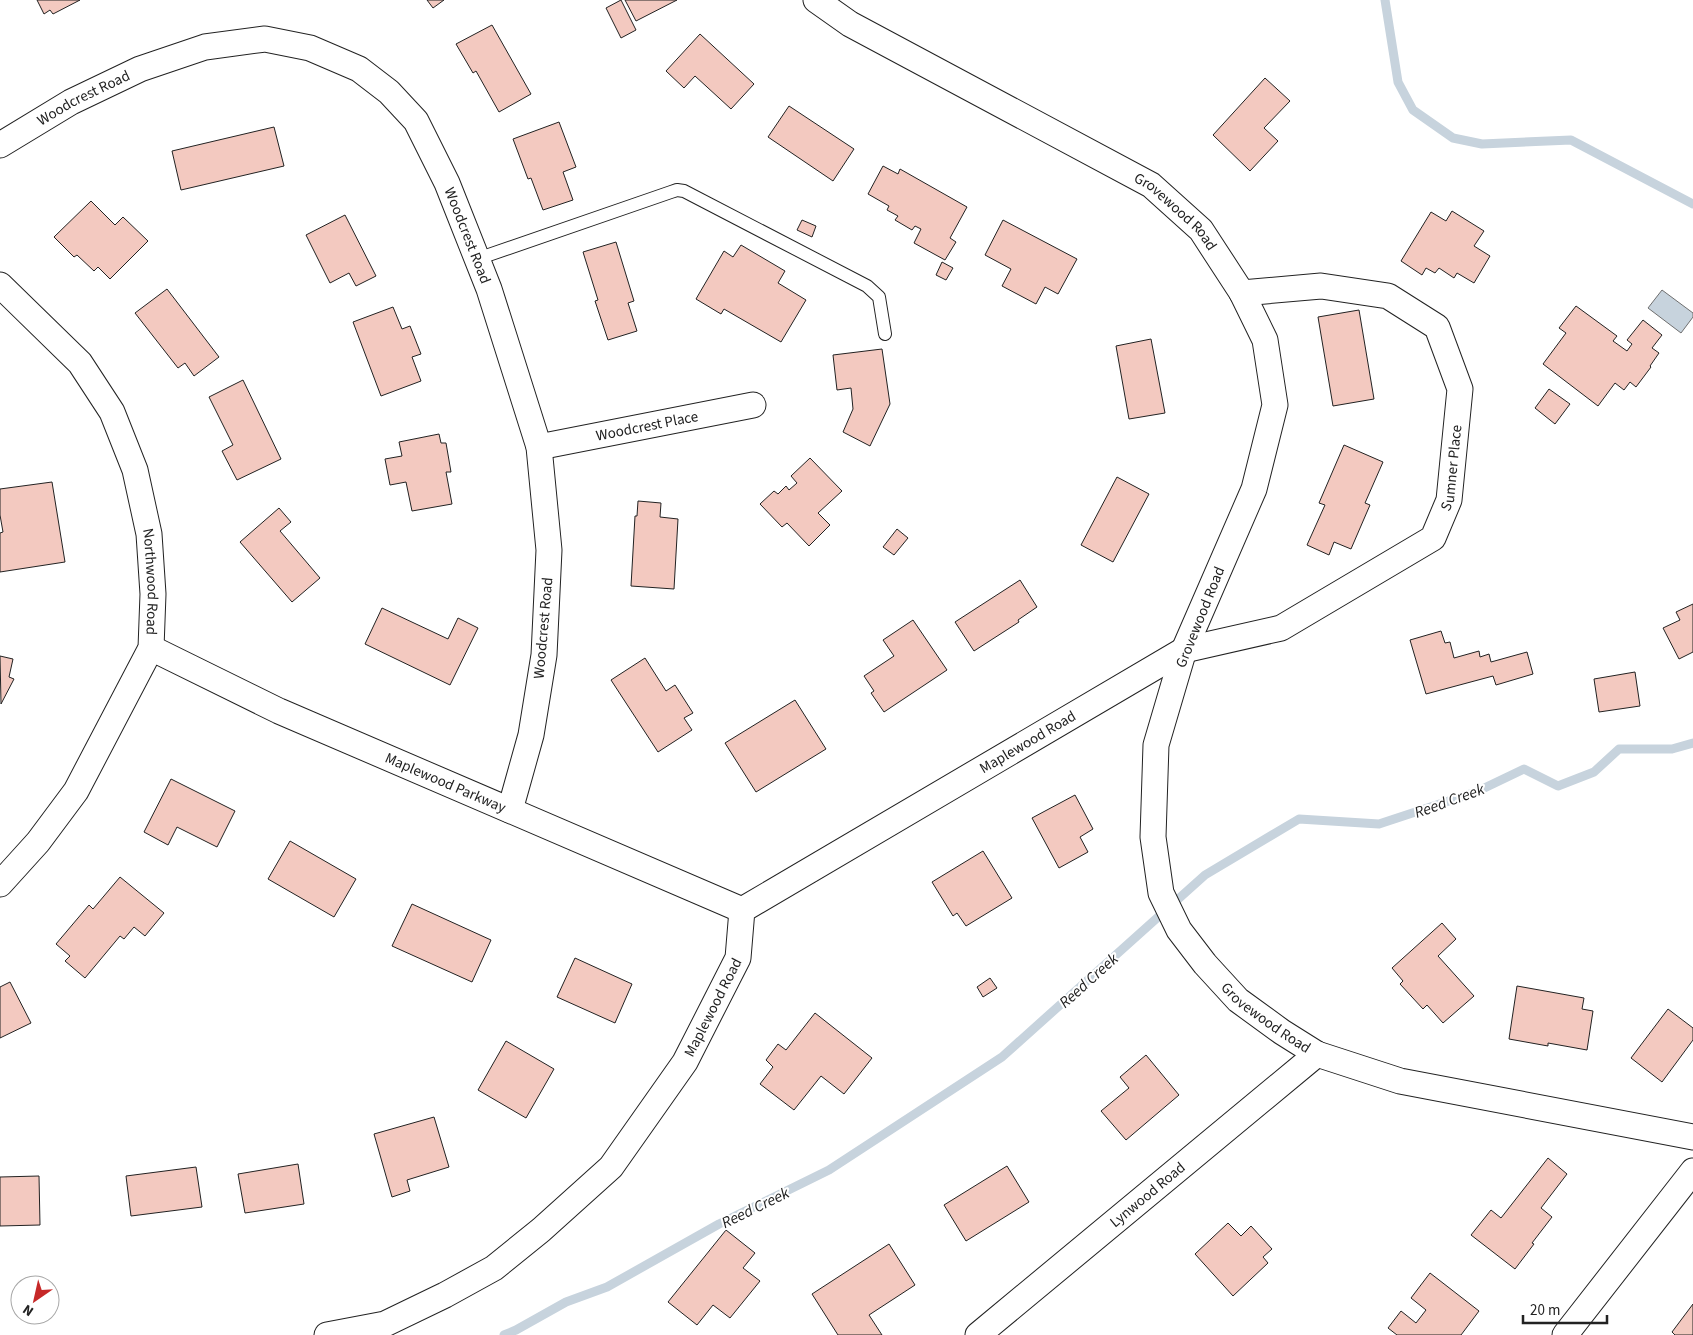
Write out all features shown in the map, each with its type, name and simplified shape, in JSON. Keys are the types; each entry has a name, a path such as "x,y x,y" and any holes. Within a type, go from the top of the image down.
{"street":[{"name":"Grovewood Road","path":"816,0 850,24 1151,185 1201,230 1242,293 1265,340 1275,405 1254,489 1184,650 1156,745 1153,837 1161,893 1179,930 1205,964 1238,1000 1282,1032 1317,1054 1400,1081 1693,1137"},
{"name":"Woodcrest Road","path":"0,145 71,102 140,69 205,48 264,39 310,48 359,69 389,92 416,121 447,183 489,289 539,447 549,550 544,655 530,735 510,810"},
{"name":"Northwood Road","path":"0,285 80,363 112,412 134,470 149,534 153,594 151,648 76,791 38,842 0,884"},
{"name":"Sumner Place","path":"1184,650 1281,628 1433,538 1449,500 1460,389 1437,327 1388,296 1321,286 1242,293"},
{"name":"Woodcrest Place","path":"539,447 753,405"},
{"name":"Maplewood Parkway","path":"151,648 279,711 742,910"},
{"name":"Maplewood Road","path":"327,1335 385,1324 445,1295 494,1268 541,1230 610,1166 685,1062 738,958 742,910 1184,650"},
{"name":"Lynwood Road","path":"978,1335 1317,1054"},
{"path":"1565,1335 1693,1171"}],"lane":[{"path":"477,258 671,192 684,191 867,286 878,297 885,334"}],"shaded area":[{"path":"1662,290 1693,313 1693,317 1681,333 1648,308"}],"building":[{"path":"37,0 80,0 53,14 50,10 44,14"},
{"path":"427,0 444,0 433,8"},
{"path":"621,0 636,30 621,38 606,8"},
{"path":"625,0 677,0 636,21"},
{"path":"492,25 531,94 499,112 476,71 473,73 456,44"},
{"path":"700,34 754,84 731,109 695,76 684,88 666,71"},
{"path":"1265,78 1290,101 1264,128 1278,141 1250,171 1213,135"},
{"path":"789,106 854,149 833,181 768,137"},
{"path":"559,122 576,167 563,172 573,200 543,210 531,178 528,179 513,139"},
{"path":"274,127 284,166 181,190 172,151"},
{"path":"883,166 898,174 900,169 967,207 950,238 956,242 945,260 914,243 921,229 915,226 912,230 895,220 898,216 887,210 889,206 868,194"},
{"path":"91,201 115,225 123,217 148,241 110,279 98,267 94,271 77,255 74,257 54,237"},
{"path":"1452,211 1484,231 1474,246 1490,256 1474,283 1457,273 1454,278 1439,268 1435,273 1426,268 1422,275 1401,261 1431,212 1446,221"},
{"path":"345,215 376,276 356,286 349,273 330,283 306,235"},
{"path":"802,220 816,226 812,237 797,230"},
{"path":"1003,220 1077,259 1058,294 1045,287 1036,304 1002,286 1011,269 985,255"},
{"path":"616,242 634,301 628,303 637,331 608,340 595,301 598,300 583,252"},
{"path":"741,245 785,271 778,283 806,300 781,342 724,309 721,314 696,299 724,251 733,257"},
{"path":"942,262 953,268 946,280 936,275"},
{"path":"167,289 219,357 194,376 185,363 178,368 135,313"},
{"path":"1576,306 1617,336 1613,341 1627,351 1632,344 1627,340 1643,320 1662,335 1652,348 1659,353 1636,387 1630,382 1624,390 1615,383 1598,406 1543,364 1566,333 1559,328"},
{"path":"393,307 402,329 410,326 421,354 412,357 421,381 381,396 353,322"},
{"path":"1359,310 1374,399 1333,406 1318,317"},
{"path":"1151,339 1165,413 1129,419 1116,346"},
{"path":"882,349 890,404 870,446 843,432 853,409 851,388 837,390 833,355"},
{"path":"243,380 281,459 237,480 222,451 233,445 209,397"},
{"path":"1549,389 1570,404 1555,424 1535,408"},
{"path":"439,434 441,443 446,443 451,472 446,472 452,504 412,511 406,482 390,485 385,459 402,456 399,442"},
{"path":"1344,445 1383,462 1365,503 1370,505 1351,549 1334,542 1329,555 1307,545 1325,505 1319,503"},
{"path":"810,458 842,491 818,513 830,525 809,546 787,523 782,527 760,504 774,491 778,494 786,486 789,490 797,483 791,476"},
{"path":"1117,477 1149,494 1113,562 1081,545"},
{"path":"52,482 65,562 0,572 0,533 3,532 0,515 0,489"},
{"path":"638,501 661,503 660,517 678,519 674,589 631,586 635,516 637,516"},
{"path":"279,508 291,522 280,531 320,578 292,602 240,542"},
{"path":"897,529 908,538 894,555 883,547"},
{"path":"1020,580 1037,607 1018,620 1019,622 974,651 955,622"},
{"path":"1693,604 1693,652 1679,659 1663,628 1680,620 1676,612"},
{"path":"382,608 448,639 458,618 478,628 450,685 365,644"},
{"path":"913,620 947,670 884,712 871,693 874,691 864,676 894,656 883,640"},
{"path":"1441,631 1445,643 1450,642 1454,658 1479,651 1480,657 1489,654 1491,662 1527,652 1533,674 1496,685 1493,676 1426,694 1410,640"},
{"path":"0,656 13,659 9,677 14,679 1,704"},
{"path":"645,658 666,691 675,685 693,713 684,718 692,730 658,752 611,680"},
{"path":"1635,672 1640,706 1599,712 1594,679"},
{"path":"795,700 826,749 756,792 725,743"},
{"path":"171,779 235,811 217,847 177,827 168,845 144,832"},
{"path":"1075,795 1093,829 1080,837 1088,852 1059,868 1032,818"},
{"path":"290,841 356,879 334,917 268,879"},
{"path":"983,851 1012,898 966,926 957,913 953,916 932,882"},
{"path":"120,877 164,913 145,936 134,927 124,939 120,936 85,978 65,961 70,956 56,944 89,905 93,909"},
{"path":"412,904 491,940 472,982 392,946"},
{"path":"1442,923 1456,939 1438,956 1474,996 1443,1023 1427,1005 1423,1009 1400,984 1403,981 1392,968"},
{"path":"575,958 632,984 615,1023 557,997"},
{"path":"990,978 997,988 983,997 977,987"},
{"path":"10,982 31,1023 0,1038 0,987"},
{"path":"1517,986 1584,998 1582,1009 1593,1011 1587,1050 1509,1039"},
{"path":"1668,1009 1693,1028 1693,1040 1662,1082 1631,1058"},
{"path":"815,1013 872,1058 844,1094 821,1076 794,1110 760,1084 773,1067 766,1060 778,1044 786,1050"},
{"path":"506,1041 554,1069 526,1118 478,1090"},
{"path":"1146,1055 1179,1095 1126,1140 1101,1111 1129,1088 1120,1077"},
{"path":"434,1117 449,1167 407,1180 410,1191 392,1197 374,1134"},
{"path":"1548,1158 1567,1174 1541,1208 1552,1217 1515,1269 1471,1235 1491,1210 1501,1218"},
{"path":"298,1164 304,1204 245,1213 238,1174"},
{"path":"1007,1166 1029,1202 966,1241 944,1205"},
{"path":"196,1167 202,1207 131,1216 126,1176"},
{"path":"39,1176 40,1225 0,1226 0,1177"},
{"path":"1228,1223 1241,1236 1251,1226 1272,1249 1263,1257 1268,1263 1233,1296 1195,1254"},
{"path":"726,1230 755,1253 743,1268 760,1281 730,1318 713,1305 697,1325 668,1302"},
{"path":"889,1244 915,1285 869,1315 882,1335 838,1335 812,1294"},
{"path":"1430,1273 1479,1311 1461,1335 1397,1335 1388,1328 1401,1311 1416,1323 1426,1310 1411,1298"},
{"path":"1693,1304 1693,1335 1675,1335 1672,1332"}],"waterway":[{"path":"1385,0 1398,82 1413,110 1453,138 1482,144 1571,140 1693,204"},
{"name":"Reed Creek","path":"504,1335 566,1302 607,1287 719,1224 829,1170 1002,1057 1205,875 1299,819 1379,824 1476,792 1524,769 1558,786 1594,772 1619,749 1672,749 1693,743"}]}
